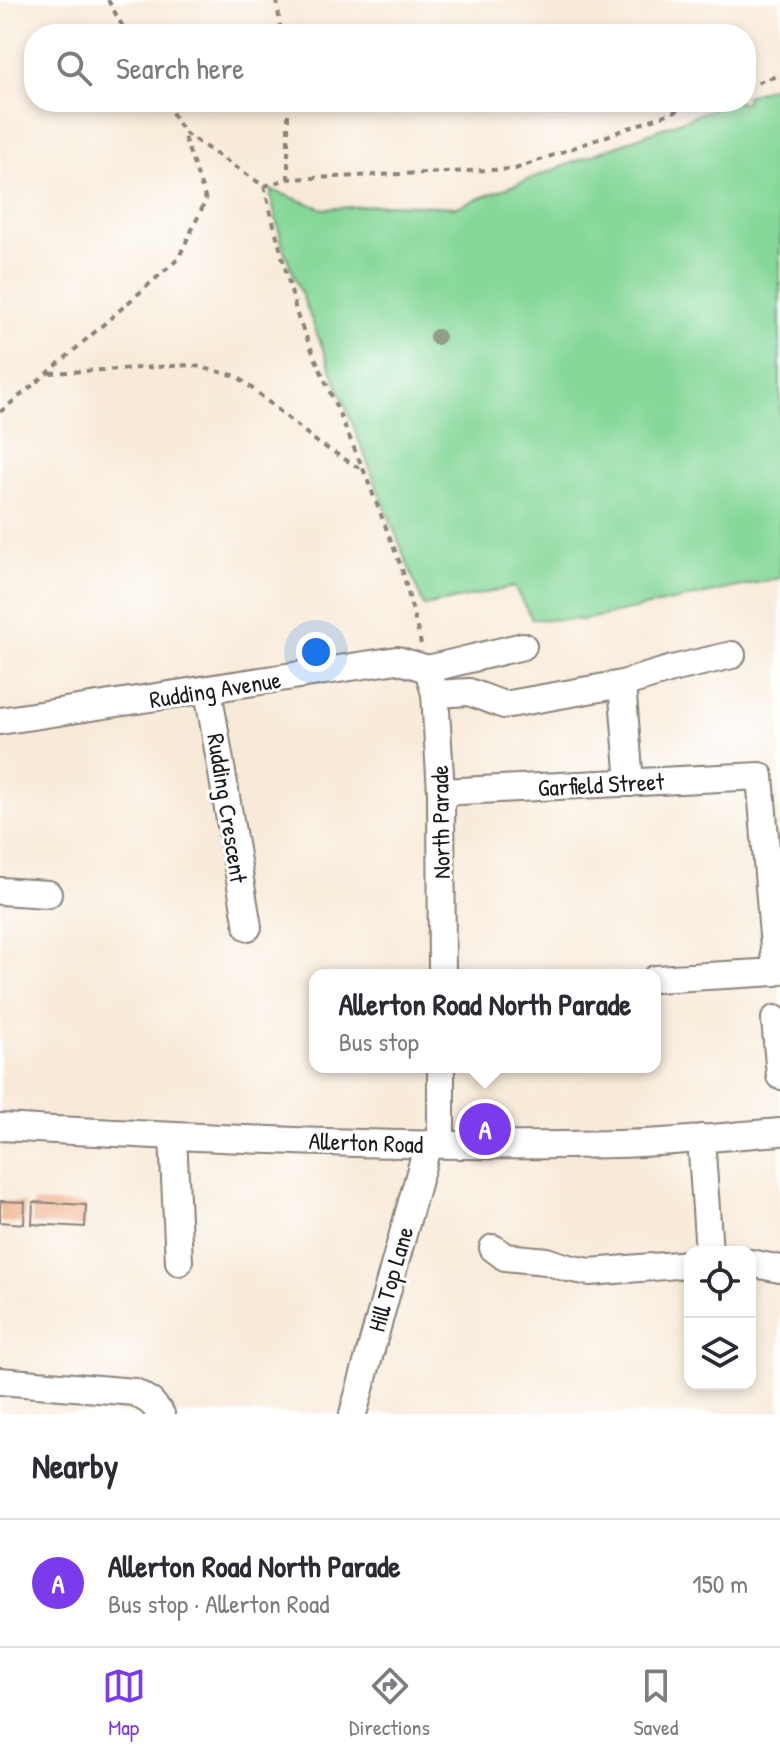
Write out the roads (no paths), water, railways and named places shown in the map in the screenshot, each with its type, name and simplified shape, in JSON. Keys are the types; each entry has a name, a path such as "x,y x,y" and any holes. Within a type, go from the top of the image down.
{"street":[{"path":"432,682 523,646"},
{"path":"432,682 504,705 622,684 732,655"},
{"name":"Rudding Avenue","path":"0,721 397,660 432,682"},
{"name":"North Parade","path":"432,682 441,792 442,969"},
{"path":"622,684 630,783"},
{"name":"Rudding Crescent","path":"208,690 248,927"},
{"name":"Garfield Street","path":"441,792 760,776 776,972 661,979"},
{"path":"0,891 48,894"},
{"path":"775,1019 780,1076"},
{"path":"434,1144 440,1073"},
{"name":"Allerton Road","path":"0,1127 434,1144 619,1144 780,1132"},
{"path":"173,1136 179,1262"},
{"path":"701,1138 709,1246"},
{"name":"Hill Top Lane","path":"353,1414 434,1144"},
{"path":"493,1248 505,1257 546,1261 590,1272 684,1264"},
{"path":"756,1264 780,1269"},
{"path":"0,1381 135,1392 151,1402 161,1414"}],"place":[{"name":"Allerton Road North Parade","path":"485,1129"}]}
